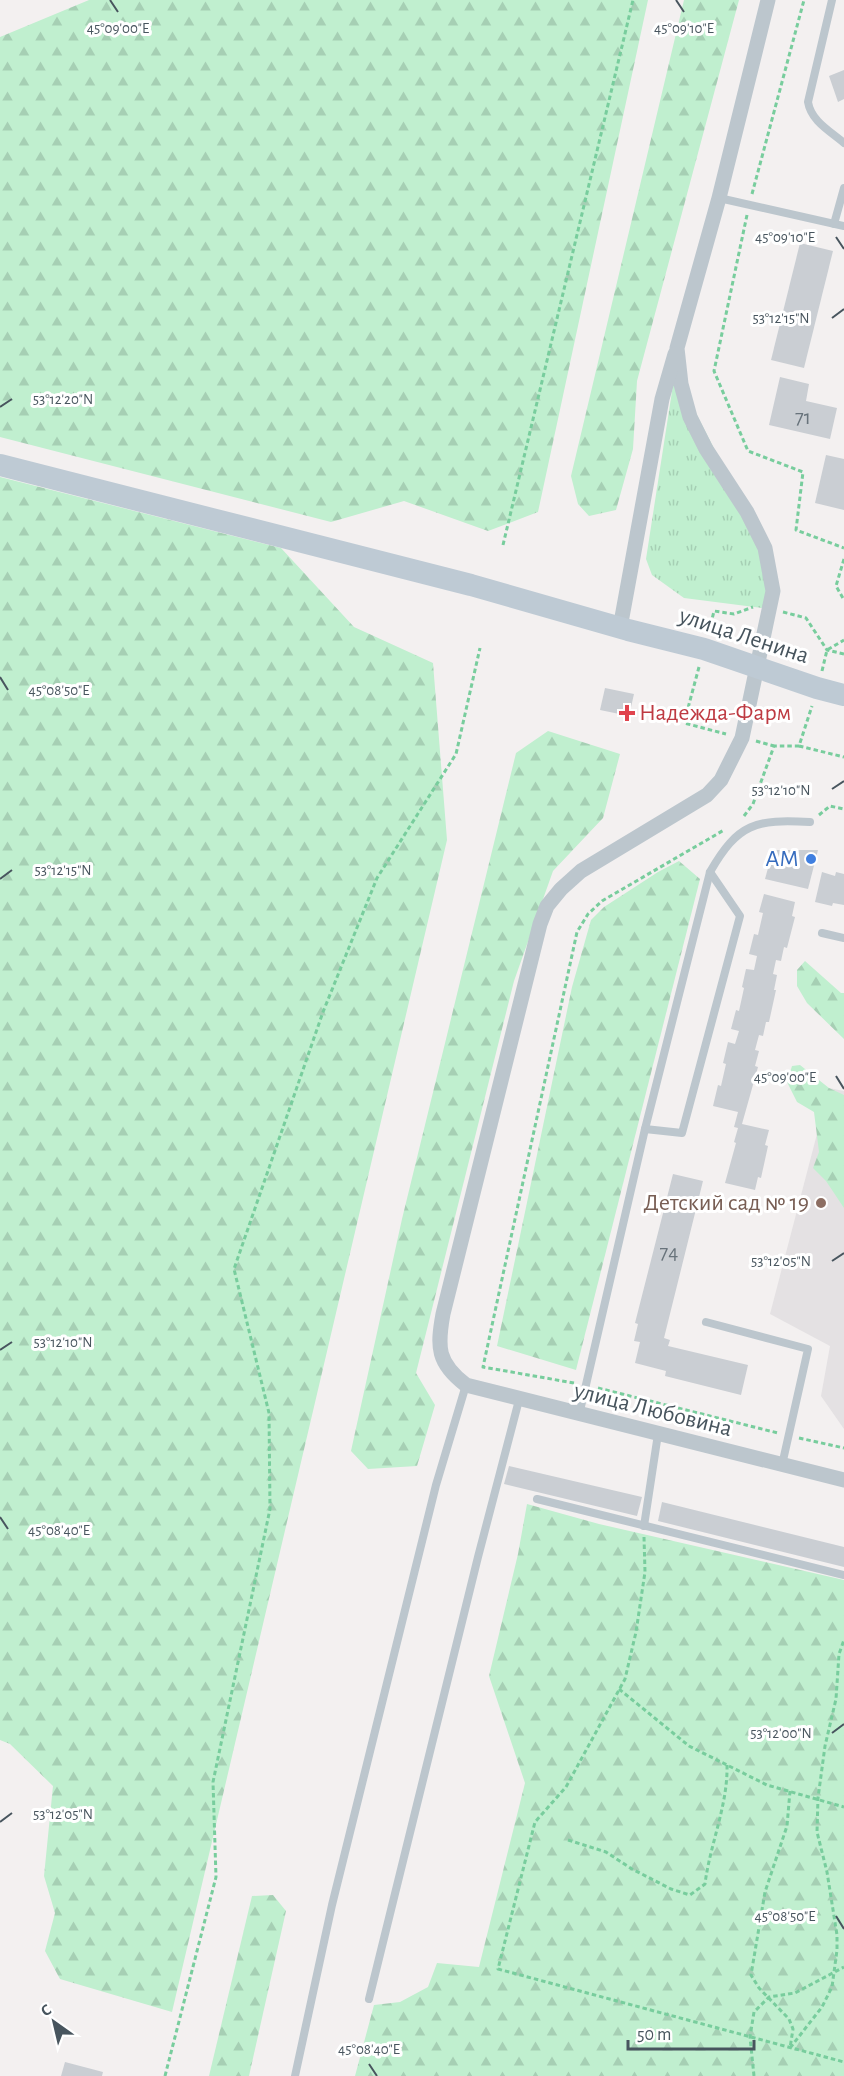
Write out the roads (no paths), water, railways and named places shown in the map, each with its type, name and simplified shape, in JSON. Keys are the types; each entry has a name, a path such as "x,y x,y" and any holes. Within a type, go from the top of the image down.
{"main road":[{"name":"улица Ленина","path":"0,465 459,582 624,629 704,649 844,695"}],"street":[{"path":"624,629 662,399 719,198 768,0"},
{"path":"460,1381 444,1364 439,1350 443,1314 540,924 547,906 561,889 581,872 707,795 721,780 742,738 757,668 773,591 765,548 747,512 706,449 690,417 681,384 677,348"},
{"name":"улица Любовина","path":"460,1381 519,1400 844,1480"}],"lane":[{"path":"832,0 808,102 809,112 816,120 844,143"},
{"path":"834,224 844,188"},
{"path":"719,198 844,226"},
{"path":"579,1414 645,1129 710,872 722,852 739,834 775,820 810,822"},
{"path":"645,1129 682,1133 740,916 710,872"},
{"path":"822,933 844,938"},
{"path":"706,1322 808,1349 782,1465"},
{"path":"295,2076 340,1871 460,1381"},
{"path":"369,1999 519,1400"},
{"path":"644,1526 658,1434"},
{"path":"537,1499 844,1575"}],"place":[{"name":"Надежда-Фарм","path":"627,713"},
{"name":"АМ","path":"811,859"},
{"name":"Детский сад № 19","path":"821,1203"}]}
